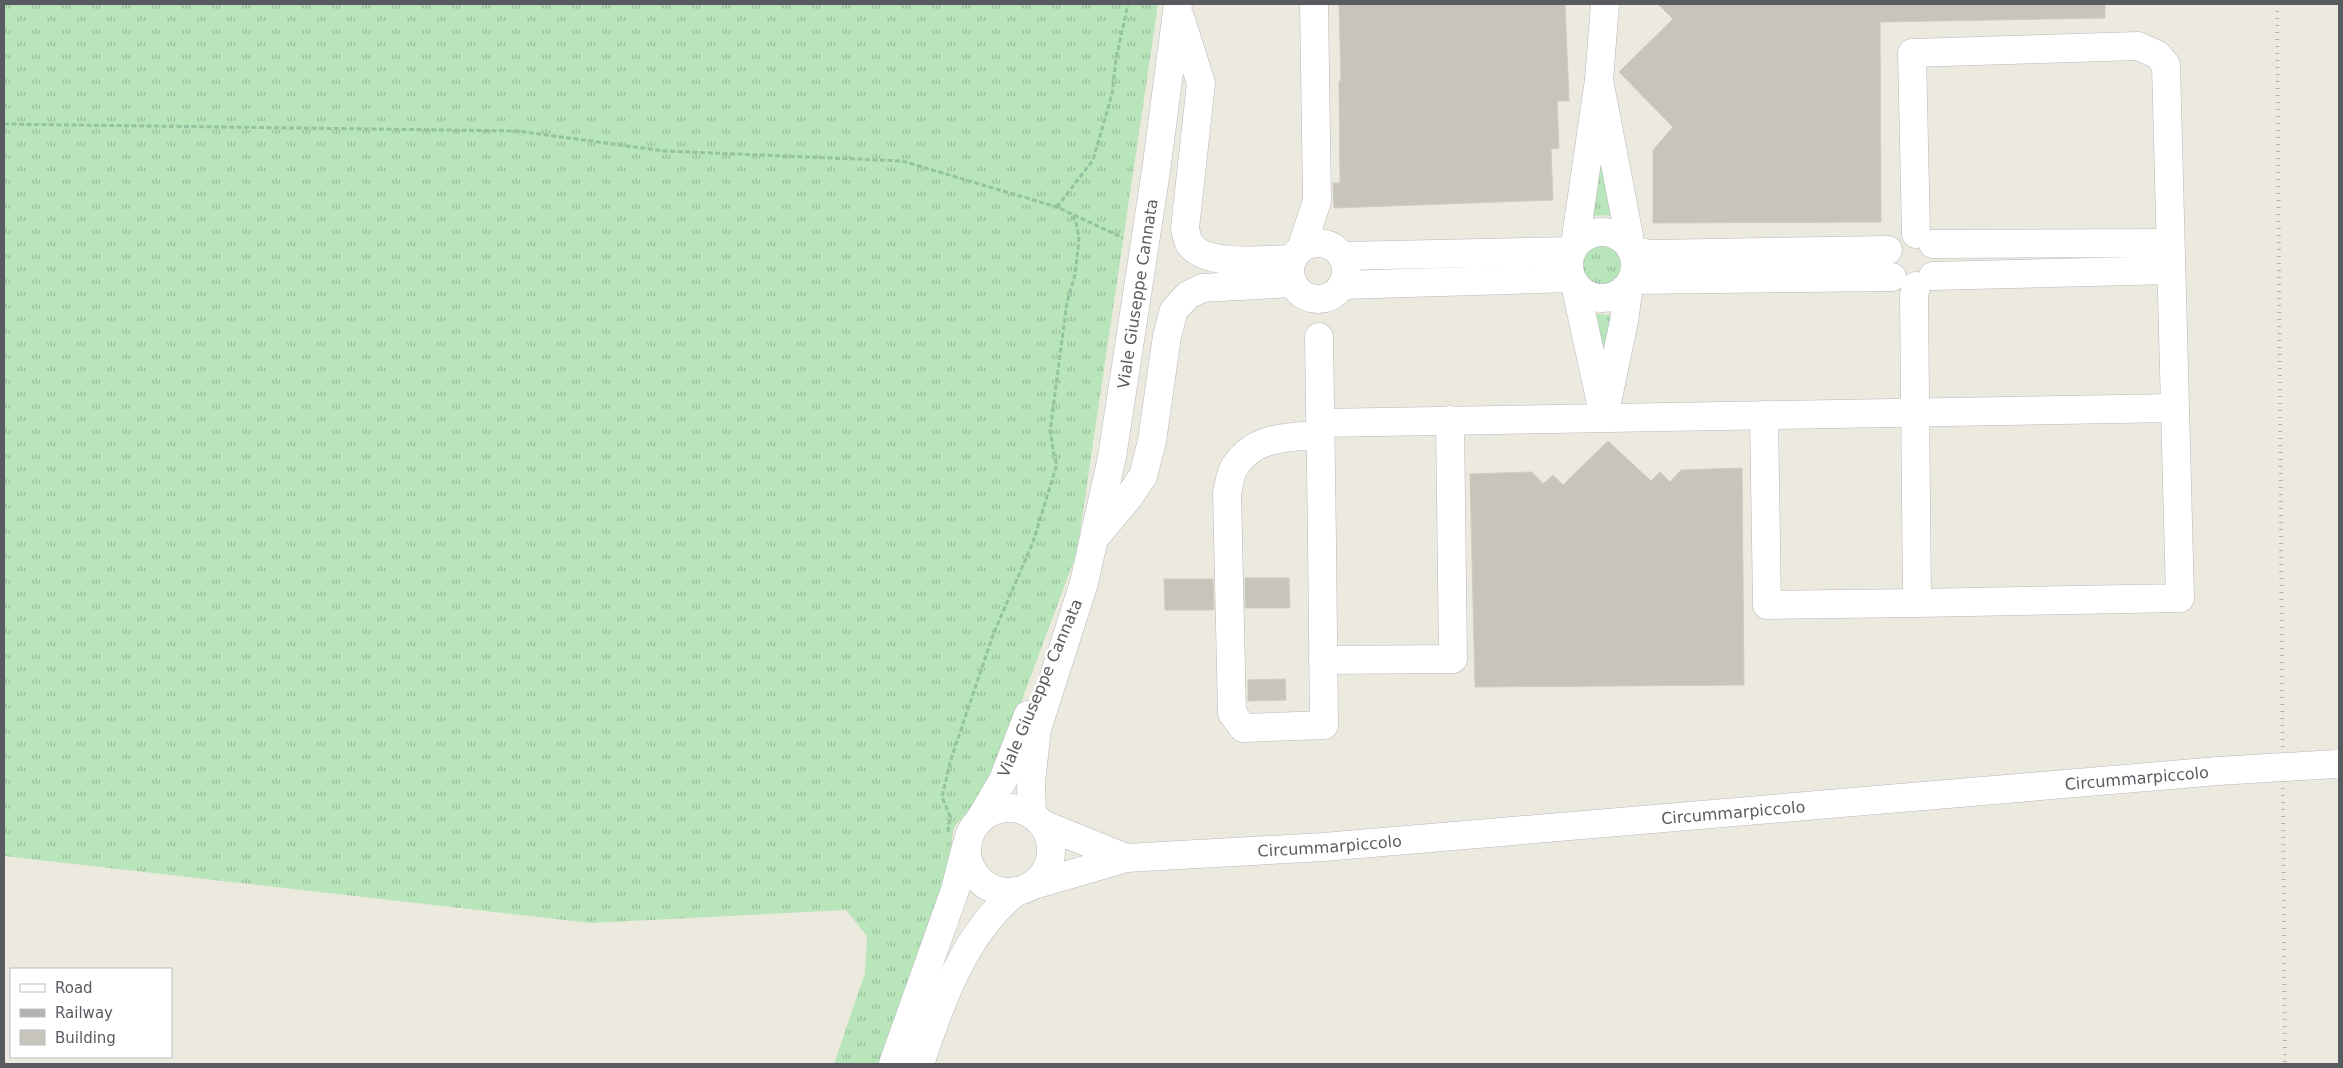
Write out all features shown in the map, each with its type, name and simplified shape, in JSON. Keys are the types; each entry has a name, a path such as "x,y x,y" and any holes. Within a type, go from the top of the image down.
{"street":[{"path":"1314,4 1317,201 1297,271 1319,337 1320,429 1324,660 1324,725 1243,728 1232,713 1227,493 1234,467 1255,446 1279,438 1320,429 1450,420 2175,408"},
{"path":"1604,417 1569,260 1574,247 1599,80 1605,4"},
{"path":"1178,6 1201,83 1185,228 1189,243 1199,253 1217,259 1297,271"},
{"name":"Viale Giuseppe Cannata","path":"1037,820 1030,782 1037,729 1084,583 1114,441 1163,122 1178,6"},
{"path":"1094,538 1128,498 1143,476 1152,441 1167,336 1174,310 1188,295 1202,288 1297,271 1318,243 1338,252 1574,247 1585,236 1602,231 1616,234 1630,248 1652,254 1907,272 1939,260 1924,239 1912,53 2138,46 2158,55 2166,65 2180,598 1767,605 1764,415"},
{"path":"1599,80 1635,268 1630,282 1604,417"},
{"path":"1163,122 1168,108 1175,105 1184,105 1190,108 1196,129"},
{"path":"1317,201 1346,270 1319,337"},
{"path":"1917,603 1914,296 1899,238 2170,243"},
{"path":"1297,271 1309,297 1319,298 1339,289 1573,281 1587,295 1604,298 1618,294 1630,282 1907,272 2171,270"},
{"path":"1324,660 1453,660 1450,420"},
{"path":"1114,441 1120,451 1127,455 1138,456 1152,441"},
{"name":"Viale Giuseppe Cannata","path":"893,1064 955,890 965,832 1003,780 1084,583"},
{"name":"Circummarpiccolo","path":"1024,888 1126,858 1324,847 2218,771 2337,764"},
{"path":"920,1064 935,1019 955,972 974,938 999,905 1041,877 1048,864 1051,851 1049,837 1037,820 1019,809 1005,808 991,811 965,832 967,856 972,869 980,880 997,890 1024,888"},
{"name":"Circummarpiccolo","path":"1037,820 1126,858"}],"path":[{"path":"1057,207 1093,160 1112,94 1116,59 1128,4"},
{"path":"4,124 517,131 665,151 902,160 1057,207 1144,248"},
{"path":"965,832 950,816 942,797 952,759 993,635 1033,542 1057,464 1053,454 1054,445 1050,431 1067,302 1075,275 1079,238 1076,222 1070,213"}],"green space":[{"path":"4,4 1158,4 1077,552 990,786 954,827 943,895 884,1064 834,1064 865,973 867,936 846,910 591,923 4,856"},
{"path":"1599,130 1614,217 1604,215 1593,216"},
{"path":"1597,242 1607,242 1621,252 1625,265 1621,278 1615,284 1607,288 1597,288 1583,278 1579,270 1579,260 1589,246"},
{"path":"1591,313 1606,315 1615,313 1603,371"}],"building":[{"path":"1339,4 1565,4 1569,101 1557,101 1559,148 1551,149 1553,200 1334,208 1333,183 1340,183 1339,81 1341,81"},
{"path":"1658,4 2105,4 2105,18 1880,22 1881,222 1653,223 1653,150 1673,127 1619,72 1673,19"},
{"path":"1608,441 1651,481 1660,472 1670,482 1681,470 1742,468 1744,685 1475,687 1470,474 1532,472 1543,484 1553,475 1563,485"},
{"path":"1245,578 1289,578 1290,608 1245,608"},
{"path":"1164,579 1213,579 1214,610 1165,610"},
{"path":"1285,679 1286,700 1248,701 1248,680"}],"railway":[{"path":"2277,4 2285,1064"}]}
